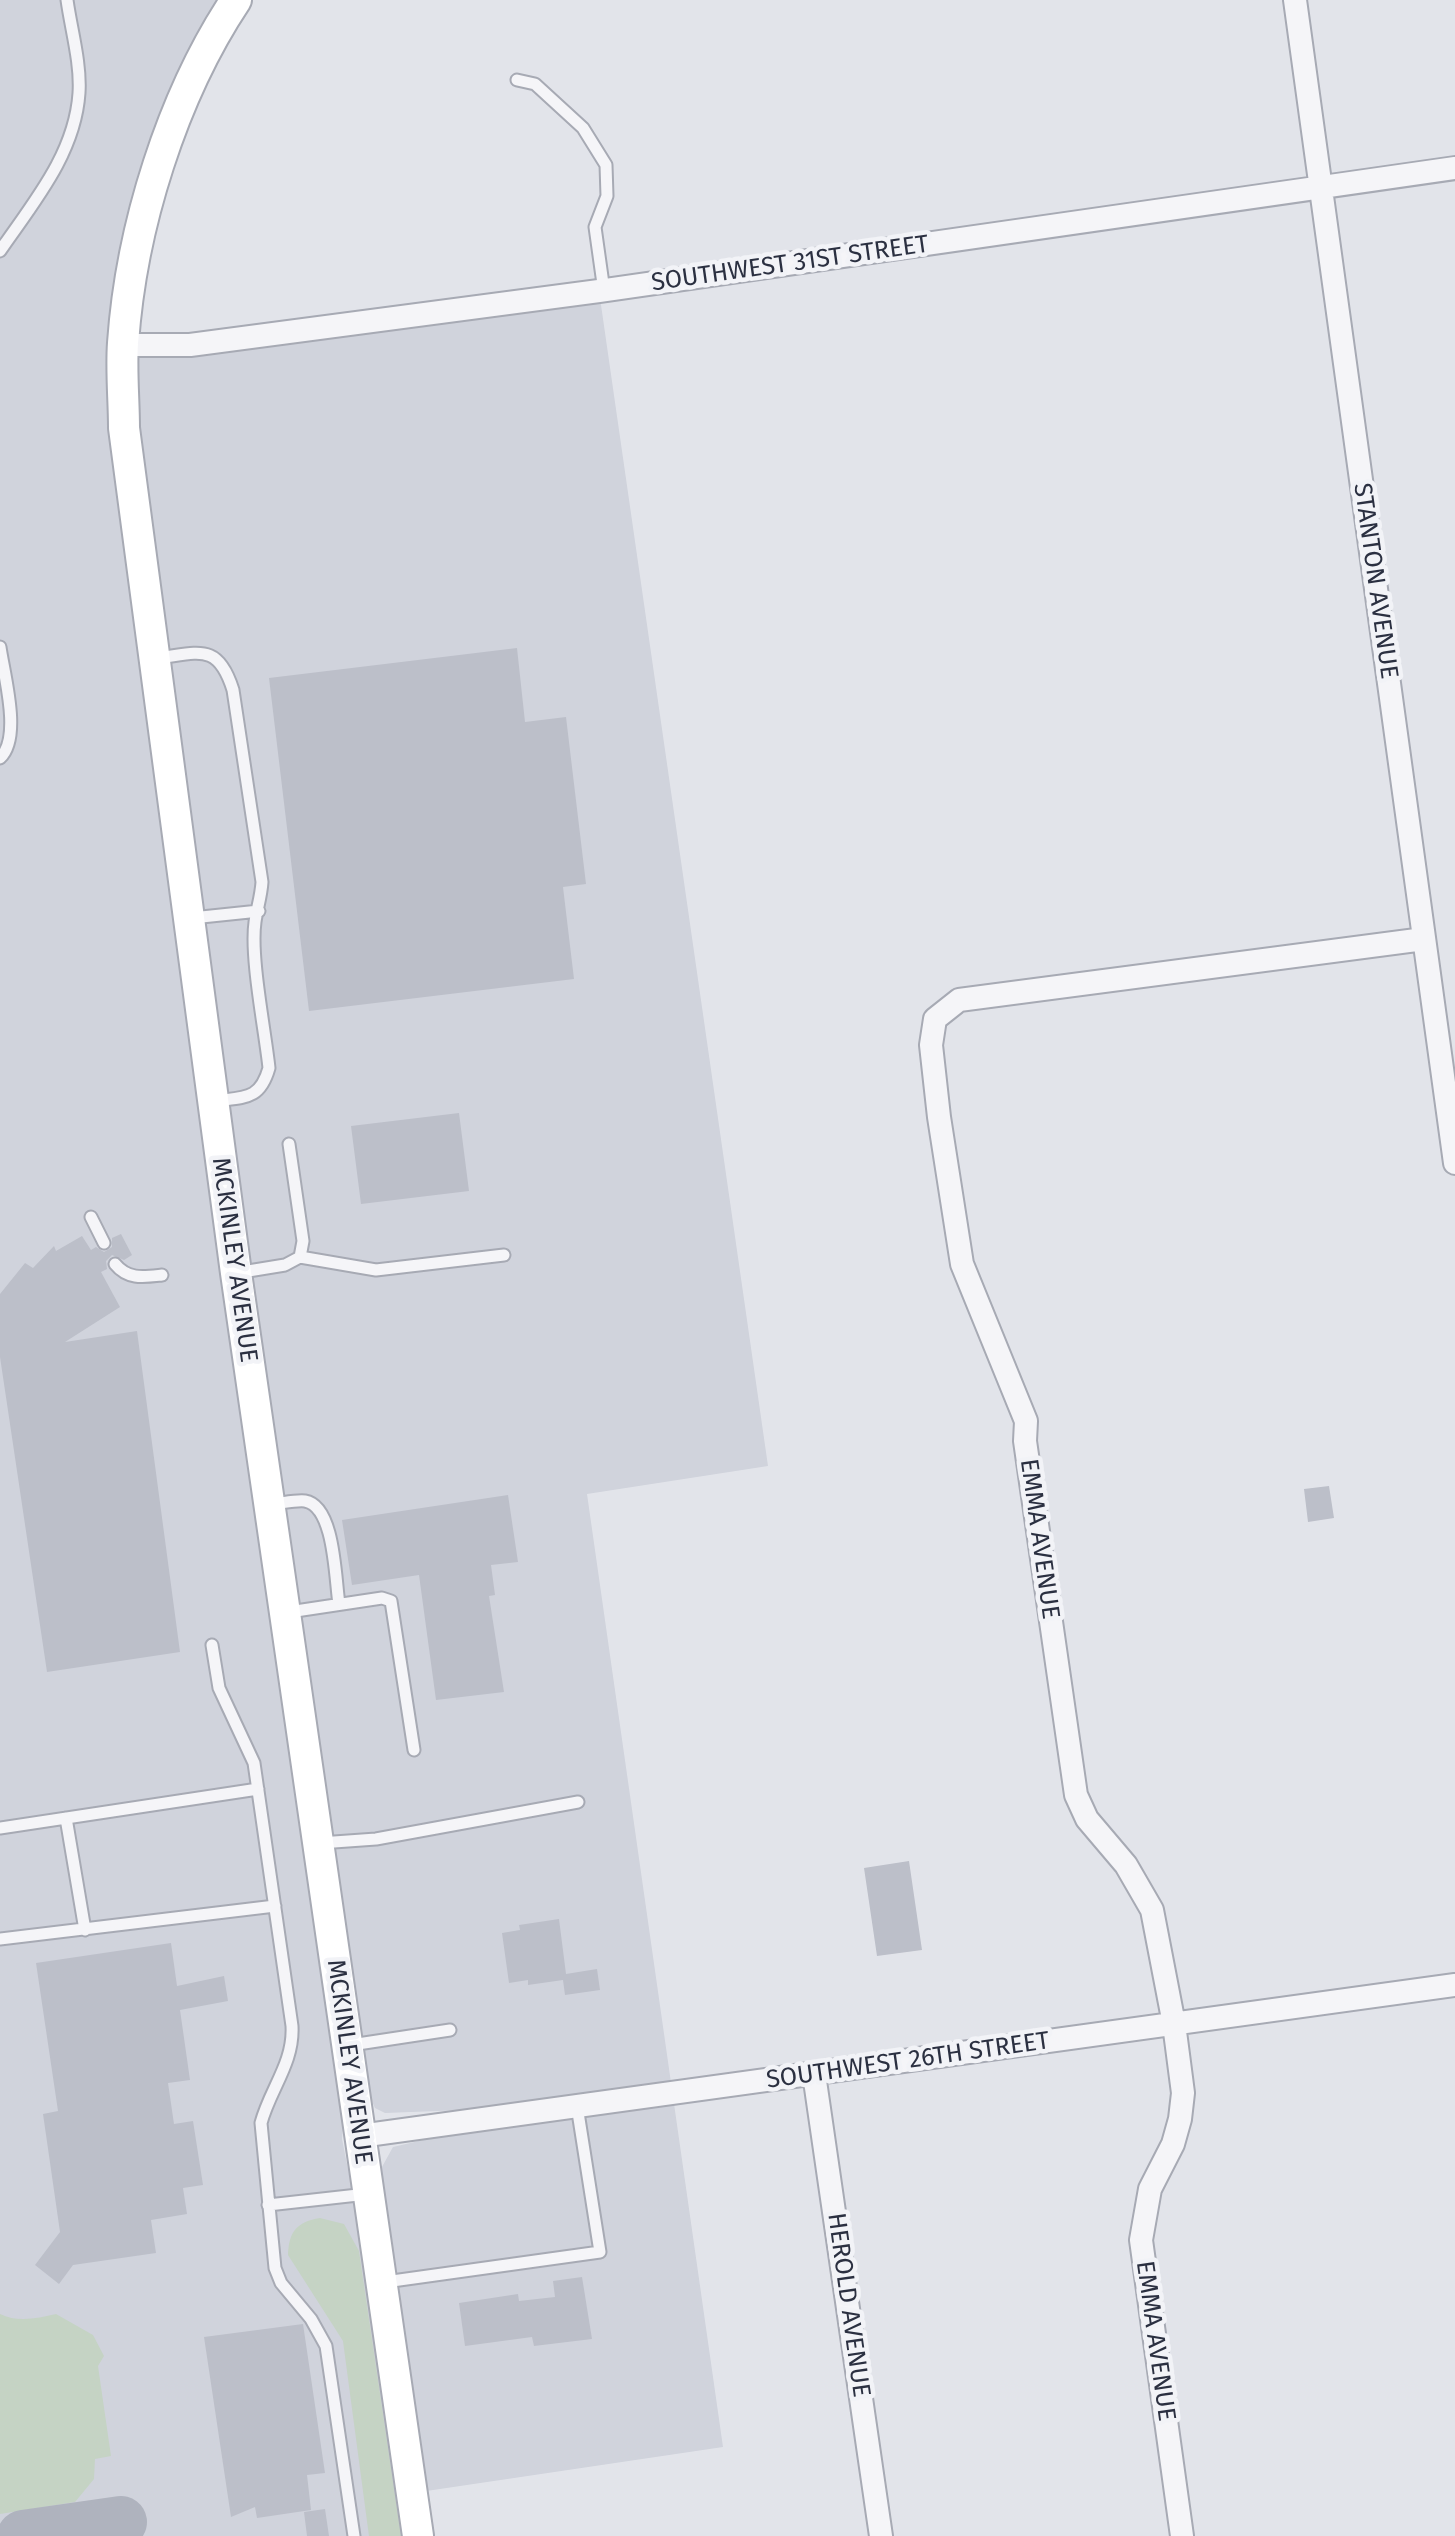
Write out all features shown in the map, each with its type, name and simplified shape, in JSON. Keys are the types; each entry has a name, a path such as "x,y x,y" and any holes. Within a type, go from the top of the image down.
{"main road":[{"name":"MCKINLEY AVENUE","path":"236,0 196,69 145,211 122,345 124,428 212,1101 418,2536"}],"street":[{"name":"STANTON AVENUE","path":"1296,0 1455,1163"},
{"name":"SOUTHWEST 31ST STREET","path":"122,345 190,344 604,291 1455,168"},
{"name":"EMMA AVENUE","path":"1182,2536 1141,2240 1150,2190 1173,2144 1180,2119 1183,2093 1174,2024 1147,1899 1126,1865 1087,1819 1074,1783 1025,1441 1026,1420 962,1264 939,1117 931,1046 934,1018 959,1000 1424,939"},
{"name":"SOUTHWEST 26TH STREET","path":"360,2136 1455,1984"},
{"name":"HEROLD AVENUE","path":"814,2074 881,2536"}],"lane":[{"path":"0,251 50,179 74,129 80,90 67,0"},
{"path":"516,80 535,84 583,128 606,165 606,196 595,227 604,291"},
{"path":"0,647 12,731 7,751 0,758"},
{"path":"153,659 205,652 218,658 227,671 262,882 256,945 269,1068 264,1086 251,1096 212,1101"},
{"path":"188,919 259,911"},
{"path":"289,1144 303,1241 300,1256"},
{"path":"91,1217 104,1243"},
{"path":"236,1273 285,1265 300,1256 376,1270 504,1255"},
{"path":"115,1264 138,1278 162,1275"},
{"path":"269,1504 305,1501 324,1514 338,1604"},
{"path":"284,1613 382,1598 391,1602 414,1750"},
{"path":"212,1645 219,1688 245,1738 258,1789 293,2041 290,2059 261,2123 272,2250 281,2284 311,2320 326,2346 354,2536"},
{"path":"0,1828 258,1789"},
{"path":"317,1843 376,1839 578,1802"},
{"path":"66,1818 85,1930"},
{"path":"0,1939 275,1906"},
{"path":"346,2046 450,2030"},
{"path":"380,2283 600,2252 578,2106"},
{"path":"268,2205 367,2194"}],"shaded area":[{"path":"0,0 236,0 196,69 123,345 599,291 768,1466 587,1494 723,2447 413,2493 418,2536 0,2536","holes":["348,2048 375,2108 385,2113 569,2106 393,2147 367,2194 406,2461 342,2139"]}],"green space":[{"path":"320,2218 344,2224 359,2251 401,2536 369,2536 343,2341 288,2255 296,2229"},
{"path":"0,2314 21,2319 56,2314 93,2335 104,2356 98,2366 111,2456 95,2459 94,2479 75,2502 0,2514"}],"building":[{"path":"517,648 525,722 566,717 586,884 563,887 574,979 309,1011 269,678"},
{"path":"459,1113 469,1191 361,1204 351,1126"},
{"path":"121,1234 132,1255 124,1260 112,1255 106,1261 107,1269 101,1272 120,1307 65,1342 137,1331 180,1652 47,1672 0,1357 0,1294 25,1263 33,1268 54,1246 56,1251 82,1236 91,1250 96,1247 104,1252 112,1247 112,1238"},
{"path":"1329,1486 1334,1518 1308,1522 1304,1489"},
{"path":"508,1495 518,1562 491,1565 495,1595 489,1596 504,1692 436,1700 419,1575 352,1585 342,1520"},
{"path":"909,1861 922,1950 877,1956 864,1868"},
{"path":"559,1919 566,1974 597,1969 600,1990 565,1995 563,1980 528,1985 528,1980 509,1983 502,1933 520,1930 519,1925"},
{"path":"171,1943 177,1986 224,1976 228,2001 180,2010 190,2080 168,2083 174,2124 193,2121 203,2185 183,2188 187,2214 151,2220 156,2253 73,2265 59,2284 35,2265 60,2232 43,2114 58,2111 36,1963"},
{"path":"582,2277 592,2339 534,2346 532,2337 465,2346 459,2303 518,2294 519,2301 555,2297 553,2281"},
{"path":"303,2324 325,2473 307,2475 311,2510 257,2518 255,2507 231,2517 204,2337"},
{"path":"325,2509 329,2536 307,2536 304,2512"}],"taxiway":[{"path":"23,2536 121,2522"}]}
